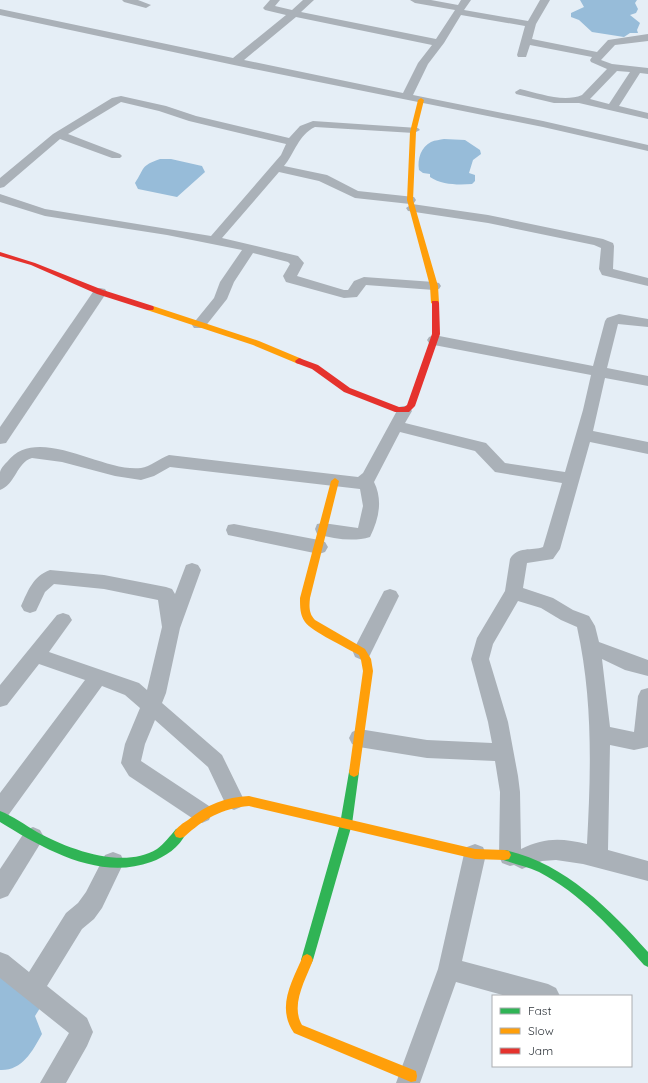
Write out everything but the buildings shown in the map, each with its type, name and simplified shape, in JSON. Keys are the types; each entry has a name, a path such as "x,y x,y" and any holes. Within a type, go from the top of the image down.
{"street":[{"path":"128,0 146,5"},
{"path":"275,0 268,8 296,12 439,43"},
{"path":"234,62 262,41 309,0"},
{"path":"415,0 462,7 531,24"},
{"path":"522,55 531,24 546,0"},
{"path":"407,97 423,63 439,43 462,7"},
{"path":"0,12 234,62 543,124 648,148"},
{"path":"643,70 615,67 598,63 596,59 612,42 648,39"},
{"path":"526,41 599,55"},
{"path":"580,100 586,97 615,67"},
{"path":"612,108 643,70"},
{"path":"520,92 562,100 580,100 648,116"},
{"path":"0,184 60,135 116,100 120,99 162,108 193,119 292,142"},
{"path":"0,484 24,455 33,452 61,456 133,473 148,472 169,461 335,481 361,483 365,481 404,411 411,406 436,334 434,286 411,204 410,169 414,130 421,100"},
{"path":"214,240 276,168 289,151 292,142 304,128 313,124 414,130"},
{"path":"60,135 116,156"},
{"path":"276,168 323,178 355,194 488,219 598,242 608,246 607,272 648,282"},
{"path":"0,198 30,209 214,240 250,248 296,261 296,266 290,276 291,279 344,294 352,294 361,282 364,281 434,286"},
{"path":"199,325 218,303 227,282 250,248"},
{"path":"0,254 33,264 100,292 256,343 315,367 347,390 404,411"},
{"path":"0,440 100,292"},
{"path":"516,857 510,792 504,752 498,722 482,668 481,650 514,592 520,559 522,557 542,556 547,554 552,549 584,435 612,321 619,318 648,323"},
{"path":"434,340 648,381"},
{"path":"396,426 480,447 488,453 496,464 507,470 572,479"},
{"path":"584,435 648,448"},
{"path":"335,481 305,598 304,611 306,618 362,652 366,659 368,671 346,824 309,955 291,1006 290,1015 292,1024 298,1029 410,1079 449,969 475,854"},
{"path":"323,529 358,534 364,532 372,500 370,489 365,481"},
{"path":"234,530 319,547"},
{"path":"192,570 171,628 160,680 152,705 135,744 131,763 136,770 202,813"},
{"path":"30,606 38,588 50,577 104,582 166,594 171,628"},
{"path":"514,592 547,603 567,615 583,621 590,648 599,696 601,787 597,858"},
{"path":"362,652 390,596"},
{"path":"0,699 63,620"},
{"path":"590,648 641,667 648,668"},
{"path":"36,655 132,689 215,761 234,800"},
{"path":"0,810 98,677"},
{"path":"601,734 634,741 643,740 648,696"},
{"path":"359,738 427,749 504,752"},
{"path":"0,816 33,837 70,853 113,862 135,862 158,854 202,813 234,800 249,801 475,854 516,857 544,850 572,852 648,871"},
{"path":"0,888 33,837"},
{"path":"516,857 554,875 589,900 621,929 648,961"},
{"path":"32,989 74,921 90,906 94,900 113,862"},
{"path":"0,963 79,1026 81,1032 52,1083"},
{"path":"449,969 544,995"}],"water":[{"path":"580,0 637,0 635,3 638,9 636,13 630,15 640,23 637,30 638,33 630,33 624,37 592,32 579,20 571,17 571,13 584,7"},
{"path":"444,139 465,140 480,150 481,154 473,160 469,173 475,175 475,181 472,184 440,182 430,177 430,174 423,173 419,170 419,158 422,150 433,141"},
{"path":"160,159 171,159 202,166 205,172 177,197 138,189 135,183 144,168"},
{"path":"0,969 40,1008 35,1016 42,1034 26,1059 14,1067 0,1070"}],"traffic: fast":[{"path":"307,960 346,824 354,772"},
{"path":"0,816 35,837 55,846 97,860 118,863 139,861 158,854 180,833"},
{"path":"505,855 524,859 544,868 564,881 602,913 648,961"}],"traffic: slow":[{"path":"421,100 413,132 410,200 434,286 435,303"},
{"path":"150,308 256,343 299,361"},
{"path":"335,481 305,598 305,608 307,618 312,623 362,652 366,659 368,671 354,772"},
{"path":"180,833 203,815 220,806 229,803 249,801 475,854 505,855"},
{"path":"307,960 297,986 292,1005 291,1013 293,1022 298,1029 411,1076"}],"traffic: jam":[{"path":"0,254 33,264 100,292 150,308"},
{"path":"299,361 315,367 347,390 398,410 406,410 411,406 436,334 435,303"}]}
